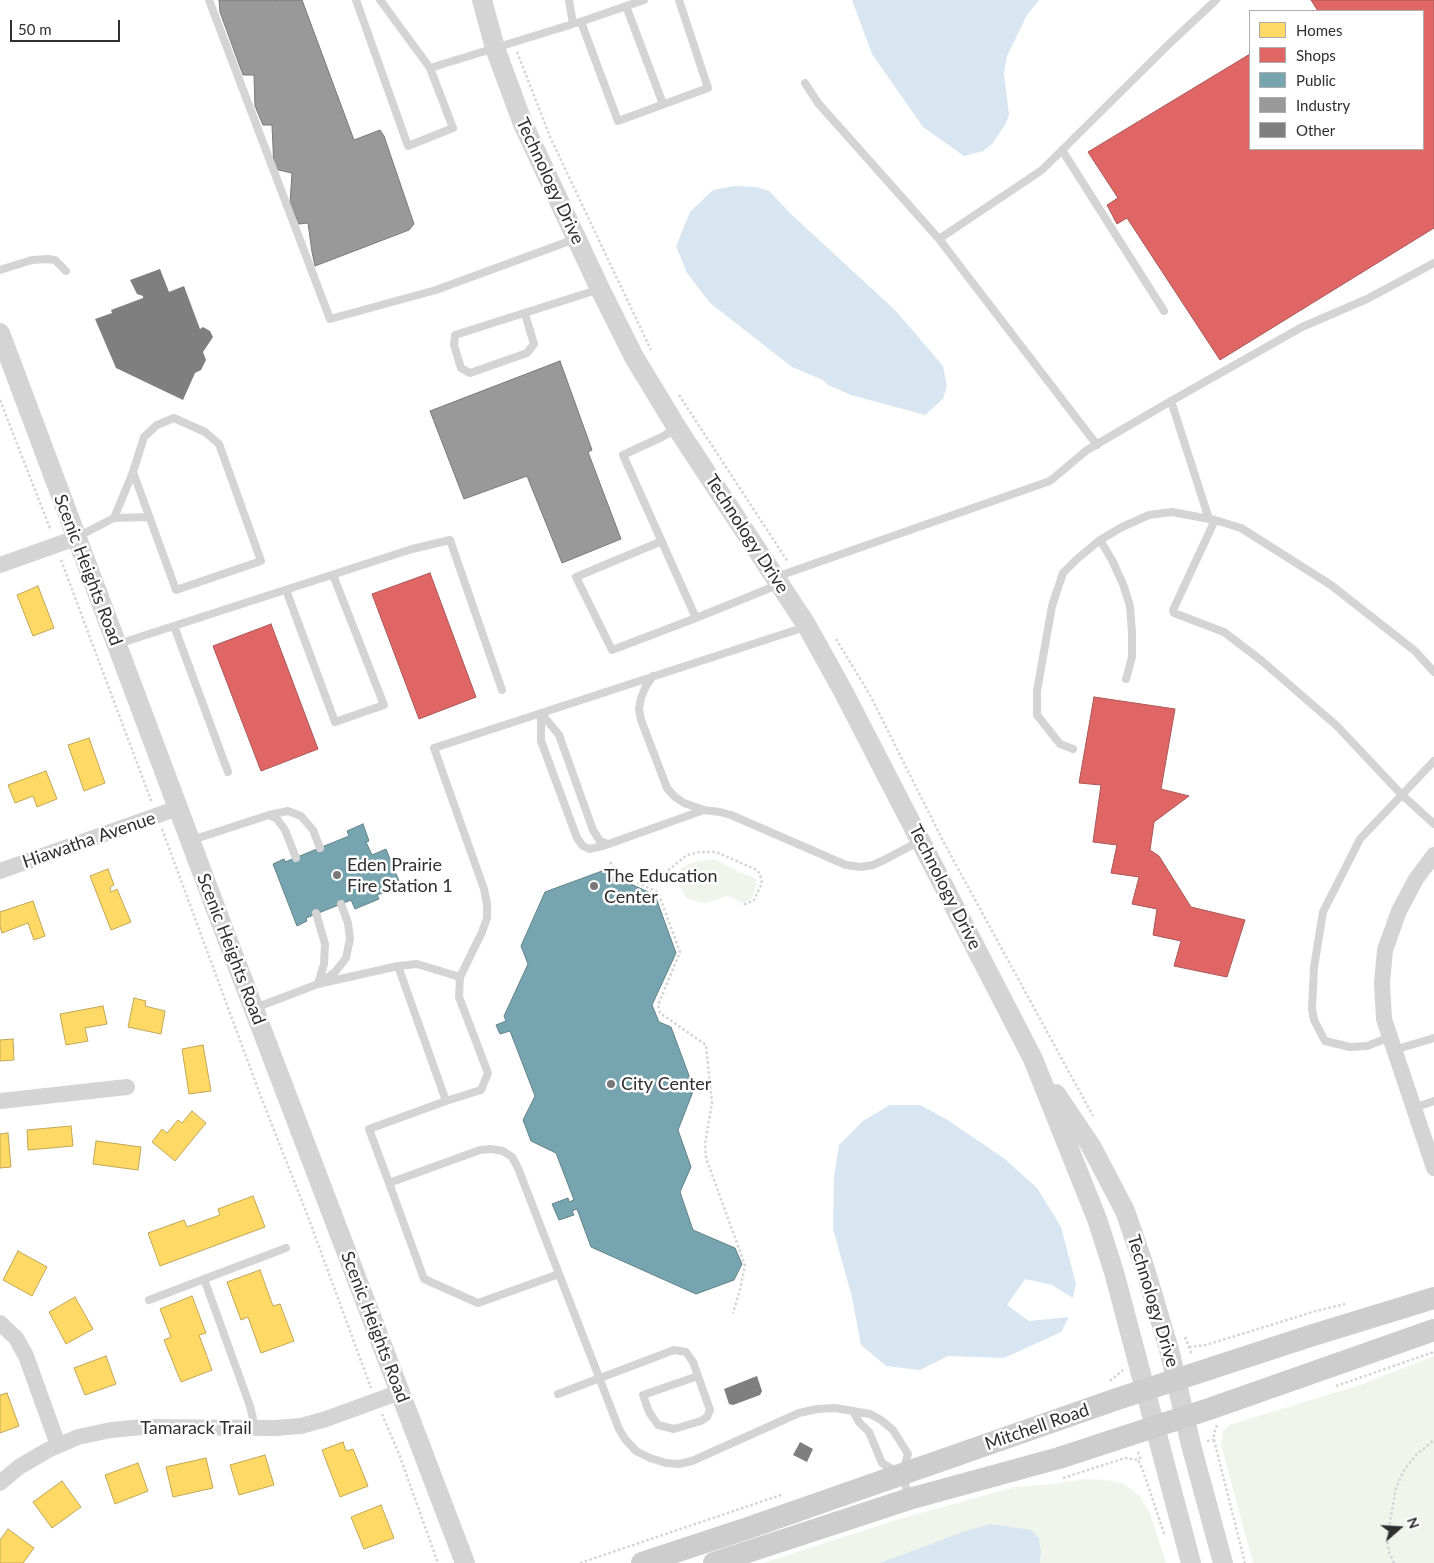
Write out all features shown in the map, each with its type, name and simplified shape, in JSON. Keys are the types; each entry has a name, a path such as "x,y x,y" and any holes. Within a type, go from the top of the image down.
{"main road":[{"name":"Mitchell Road","path":"642,1563 1176,1379 1434,1298"},
{"name":"Mitchell Road","path":"714,1563 910,1499 1059,1458 1280,1385 1434,1330"}],"street":[{"name":"Technology Drive","path":"482,0 495,48 523,124 634,357 677,428 807,626 843,691 1033,1059 1100,1228 1114,1272 1190,1563"},
{"name":"Scenic Heights Road","path":"0,333 253,1009 465,1563"},
{"path":"0,565 76,538"},
{"name":"Hiawatha Avenue","path":"0,871 178,808"},
{"path":"1434,855 1416,879 1403,903 1385,950 1382,983 1384,1019 1434,1168"},
{"name":"Technology Drive","path":"1033,1059 1091,1146 1125,1211 1145,1269 1170,1353 1191,1445 1222,1563"},
{"path":"0,1101 127,1087"},
{"path":"0,1323 16,1338 26,1356 58,1445"},
{"name":"Tamarack Trail","path":"0,1483 19,1467 58,1445 94,1433 143,1427 255,1428 301,1426 400,1392"}],"lane":[{"path":"210,0 330,319 436,290 577,238"},
{"path":"356,0 408,146 453,128 430,68 380,0"},
{"path":"569,0 618,120 708,88 678,0"},
{"path":"430,68 513,44 644,0"},
{"path":"939,239 1042,170 1216,0"},
{"path":"626,6 663,104"},
{"path":"805,83 818,103 939,239 1097,445"},
{"path":"1062,150 1164,311"},
{"path":"0,270 32,260 48,259 55,260 66,271"},
{"path":"662,541 576,577 612,650 696,618 778,581 1050,481 1087,450 1171,401 1302,327 1367,300 1434,263"},
{"path":"525,314 534,344 527,353 470,373 462,368 454,345 455,335 600,289"},
{"path":"1171,401 1212,519 1173,610 1174,613 1224,632 1262,661 1337,726 1401,794 1434,824"},
{"path":"114,518 133,472 144,437 157,425 174,418 205,432 218,444 260,561 176,590 133,472"},
{"path":"677,428 624,456 696,618"},
{"path":"1073,749 1060,744 1036,715 1037,691 1052,606 1063,573 1077,558 1100,540 1122,527 1149,515 1172,512 1212,519 1241,528 1332,585 1415,651 1434,672"},
{"path":"76,538 114,518 149,517"},
{"path":"116,645 412,549 450,540 502,690"},
{"path":"1100,540 1123,584 1130,606 1132,657 1126,679"},
{"path":"286,590 335,722 384,705 333,575"},
{"path":"174,626 228,772"},
{"path":"559,1274 478,1303 424,1279 369,1129 481,1090 488,1073 459,996 460,977 482,932 487,918 487,904 484,889 434,748 807,626"},
{"path":"653,676 646,686 638,709 667,788 684,803 704,810 732,815 846,865 866,866 884,860 921,841"},
{"path":"541,713 541,741 577,838 583,846 589,849 595,848 704,810"},
{"path":"541,713 559,735 596,836 600,841 608,844"},
{"path":"1434,761 1360,839 1323,912 1314,967 1312,1009 1314,1020 1326,1041 1350,1047 1434,1038"},
{"path":"190,841 269,815 288,811 301,816 313,830 320,848"},
{"path":"269,815 277,819 285,830 296,858"},
{"path":"318,984 335,972 346,958 350,939 348,923 340,904"},
{"path":"316,913 325,944 324,964 318,984"},
{"path":"253,1009 318,984 398,966 417,964 460,977"},
{"path":"398,966 446,1101"},
{"path":"1414,1108 1434,1101"},
{"path":"389,1183 480,1150 502,1151 512,1157 518,1168 618,1429 636,1451 666,1463 679,1464 692,1461 799,1413 835,1408 870,1414 893,1430 908,1454 902,1474 910,1499"},
{"path":"148,1300 286,1248"},
{"path":"204,1279 250,1406 255,1428"},
{"path":"558,1394 674,1350 686,1352 698,1376 710,1410 701,1421 674,1430 658,1425 649,1412 643,1395 698,1376"},
{"path":"853,1412 859,1422 869,1432 882,1463 902,1474"}],"path":[{"path":"0,400 376,1401 399,1454 438,1563"},
{"path":"640,884 656,880 687,855 700,852 716,852 756,870 760,874 762,883 754,900 741,904"},
{"path":"610,862 616,871 628,879 658,892 680,952 658,1005 660,1013 706,1045 712,1103 705,1144 706,1158 745,1265 733,1313"},
{"path":"1131,1434 1140,1458 1138,1460 1166,1539"},
{"path":"1214,1440 1245,1563"},
{"path":"1394,1563 1388,1552 1387,1538 1396,1488 1404,1470 1416,1454 1434,1440"}],"shaded area":[{"path":"852,0 1039,0 1027,15 1007,56 1004,73 1009,115 993,143 983,151 964,156 923,127 872,54"},
{"path":"734,186 757,187 769,191 792,215 896,311 943,366 947,386 943,399 925,415 851,395 828,385 823,380 792,367 710,303 687,273 676,246 690,212 713,190"},
{"path":"708,860 724,863 724,865 755,878 757,884 752,898 746,902 741,902 728,896 705,903 686,898 674,877 682,868 690,863"},
{"path":"890,1105 920,1105 946,1119 1005,1159 1037,1188 1061,1227 1076,1284 1073,1298 1052,1285 1025,1279 1007,1305 1029,1321 1069,1317 1061,1332 1004,1358 948,1356 920,1370 886,1366 861,1345 852,1297 833,1229 834,1177 839,1145 863,1121"},
{"path":"1434,1356 1434,1563 1253,1563 1221,1445 1223,1431 1229,1425 1363,1384"},
{"path":"1081,1479 1107,1480 1124,1484 1140,1496 1150,1513 1166,1563 763,1563 896,1520 1015,1487 1056,1484"},
{"path":"990,1524 1031,1530 1039,1538 1040,1563 880,1563 963,1532"}],"building: Homes":[{"path":"38,586 54,628 33,636 17,595"},
{"path":"89,738 105,783 84,791 68,745"},
{"path":"46,771 57,799 37,807 33,796 15,803 8,785"},
{"path":"108,869 114,885 110,887 111,892 117,889 131,922 111,930 90,876"},
{"path":"33,901 45,936 34,940 28,923 2,933 0,912"},
{"path":"134,998 146,1001 145,1006 165,1011 161,1034 128,1027"},
{"path":"103,1006 107,1024 85,1028 88,1041 66,1045 60,1014"},
{"path":"13,1039 14,1060 0,1061 0,1040"},
{"path":"203,1045 211,1091 189,1094 182,1049"},
{"path":"192,1111 206,1123 175,1161 152,1142 162,1129 167,1133 178,1120 182,1123"},
{"path":"71,1126 73,1146 28,1150 27,1130"},
{"path":"8,1133 11,1167 0,1168 0,1134"},
{"path":"96,1141 141,1147 138,1170 93,1164"},
{"path":"253,1196 265,1227 160,1266 148,1233 184,1220 187,1227 220,1215 218,1209"},
{"path":"18,1251 47,1267 32,1296 3,1280"},
{"path":"260,1270 273,1306 280,1304 294,1341 261,1353 248,1317 241,1320 227,1282"},
{"path":"192,1296 206,1333 199,1335 212,1370 181,1382 164,1340 171,1337 160,1309"},
{"path":"75,1297 93,1329 66,1344 49,1312"},
{"path":"106,1356 116,1384 85,1395 74,1368"},
{"path":"7,1393 19,1426 0,1433 0,1395"},
{"path":"343,1442 346,1451 353,1449 368,1486 340,1497 322,1450"},
{"path":"265,1455 274,1485 239,1495 230,1465"},
{"path":"206,1458 213,1488 173,1497 166,1467"},
{"path":"138,1463 148,1491 115,1504 105,1475"},
{"path":"62,1481 81,1507 52,1528 33,1502"},
{"path":"381,1505 394,1538 364,1549 351,1517"},
{"path":"8,1529 34,1548 23,1563 0,1563 0,1540"}],"building: Shops":[{"path":"1311,0 1434,0 1434,228 1220,360 1127,218 1117,224 1107,205 1118,198 1088,152 1249,55 1249,150 1424,150 1424,10 1317,10"},
{"path":"430,573 476,697 419,719 372,594"},
{"path":"271,624 318,749 261,771 213,646"},
{"path":"1094,697 1175,709 1161,789 1189,796 1154,822 1150,850 1159,856 1191,907 1245,920 1227,977 1174,966 1181,941 1153,935 1157,909 1132,904 1139,877 1111,873 1117,845 1093,842 1101,785 1079,783"}],"building: Public":[{"name":"Eden Prairie Fire Station 1","path":"363,824 369,841 366,842 372,855 386,849 401,886 377,895 379,899 355,909 351,900 306,918 307,921 297,926 273,864 284,859 285,862 349,836 347,831"},
{"name":"City Center","path":"602,871 655,895 676,953 652,1005 659,1022 671,1027 694,1089 678,1130 691,1167 680,1192 693,1230 735,1248 742,1264 734,1280 696,1294 591,1247 577,1209 572,1211 574,1215 559,1220 552,1204 568,1198 569,1202 574,1200 556,1153 531,1141 523,1120 535,1096 510,1031 500,1034 496,1025 506,1021 504,1016 528,964 521,946 545,892"}],"building: Industry":[{"path":"219,0 302,0 354,140 380,130 384,136 414,224 409,230 315,266 308,223 299,224 290,204 292,173 274,169 272,125 263,125 255,106 254,75 243,75 220,12"},
{"path":"560,361 592,450 588,452 621,539 562,563 527,476 464,499 430,411"}],"building: Other":[{"path":"160,269 169,292 184,286 200,329 203,327 210,331 213,337 203,352 206,360 201,370 195,373 183,400 116,368 95,319 112,313 111,310 143,298 143,296 137,294 130,280"},
{"path":"757,1376 762,1391 760,1395 733,1405 729,1404 724,1389"},
{"path":"800,1442 813,1449 807,1462 793,1455"}],"place":[{"name":"Eden Prairie Fire Station 1","path":"337,875"},
{"name":"The Education Center","path":"594,886"},
{"name":"City Center","path":"611,1084"}]}
